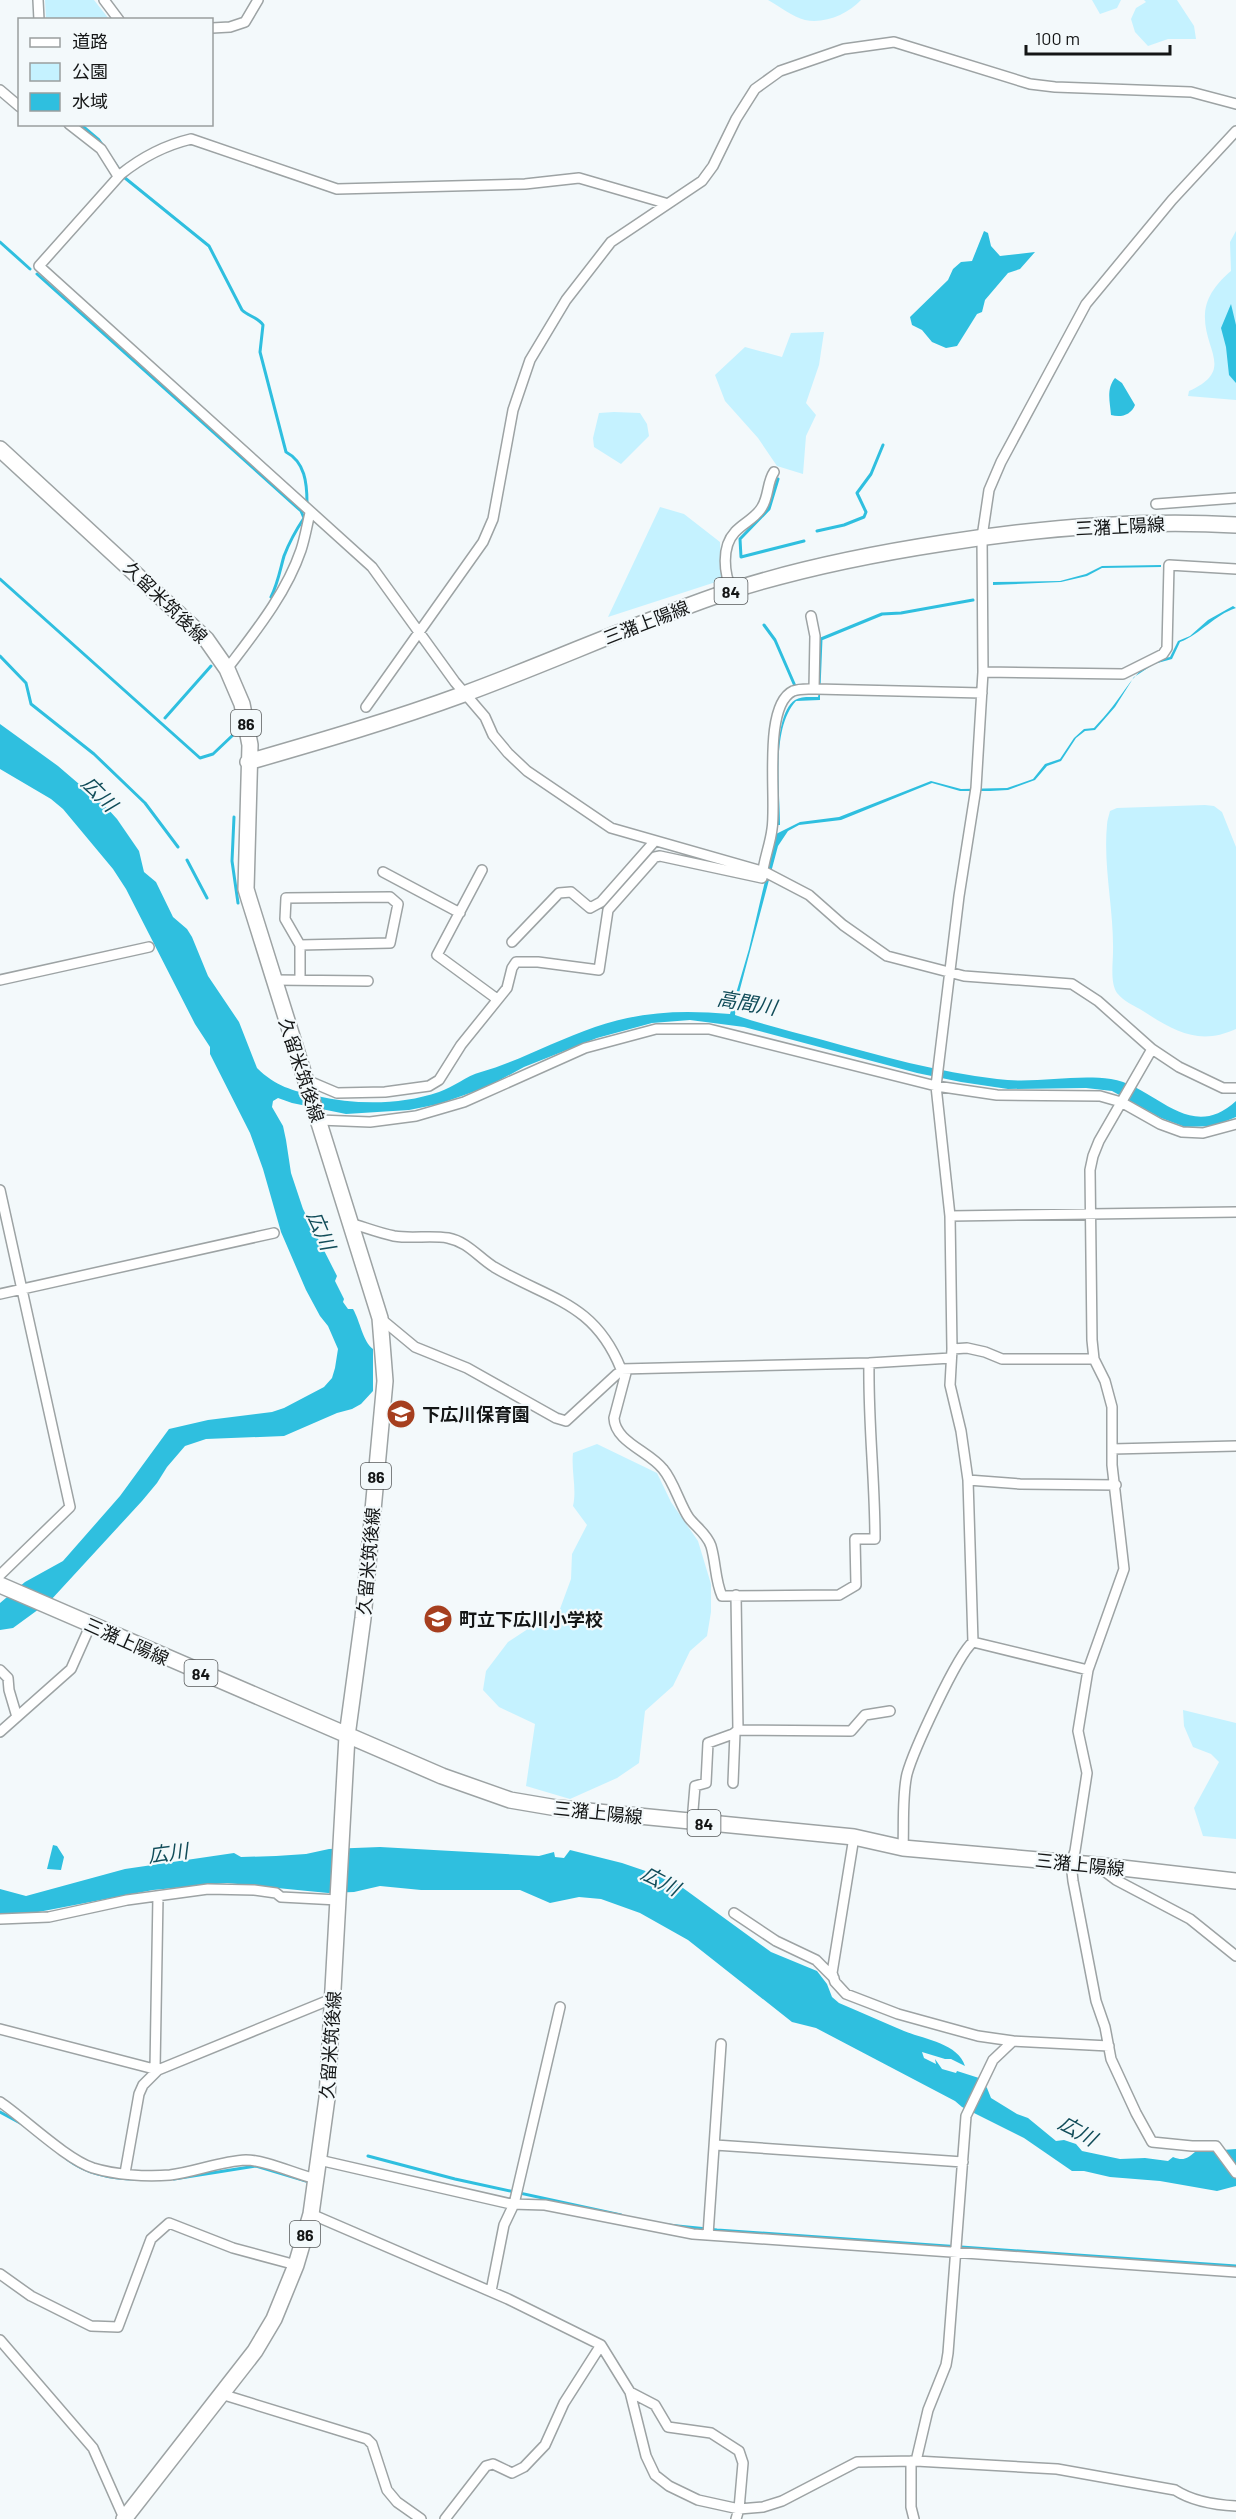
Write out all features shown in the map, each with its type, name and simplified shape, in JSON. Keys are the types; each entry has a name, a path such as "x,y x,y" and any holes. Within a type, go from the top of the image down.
{"main road":[{"name":"久留米筑後線","path":"0,449 206,639 227,669 242,704 250,745 246,889 305,1084 318,1118 380,1318 385,1381 363,1618 347,1736 327,2098 311,2214 296,2265 274,2319 255,2351 124,2518"},
{"name":"三潴上陽線","path":"248,762 343,735 464,694 732,590 874,554 982,537 1105,525 1236,525"},
{"name":"三潴上陽線","path":"1,1582 55,1610 347,1736 442,1776 510,1800 557,1808 854,1836 903,1848 1096,1865 1236,1881"}],"street":[{"path":"38,0 39,18"},
{"path":"104,0 118,18"},
{"path":"213,28 230,27 245,22 258,0"},
{"path":"366,707 483,542 493,519 513,410 530,360 566,300 611,242 665,203 702,181 713,166 736,119 755,89 768,78 780,71 844,49 894,42 1030,84 1191,92 1236,104"},
{"path":"0,90 18,104"},
{"path":"72,126 101,149 121,174"},
{"path":"973,1642 968,1480 961,1431 950,1385 950,1216 936,1086 976,790 983,672 982,537 990,490 1000,462 1086,304 1172,200 1236,131"},
{"path":"665,203 579,178 525,184 337,189 191,139 175,143 136,162 121,174 39,266 372,567 464,694 485,717 501,744 527,771 610,828 767,872 809,894 843,924 887,956 964,976 1072,984 1098,1001 1152,1049 1179,1067 1223,1088 1236,1088"},
{"path":"732,590 725,567 728,545 734,533 765,504 770,477 774,472"},
{"path":"1156,504 1236,498"},
{"path":"227,669 264,622 291,575 302,549 310,513"},
{"path":"983,672 1123,674 1163,654 1167,648 1169,564 1236,569"},
{"path":"811,616 815,636 817,689"},
{"path":"305,1084 338,1093 385,1092 429,1086 439,1080 461,1045 507,988 512,968 516,962 538,962 599,970 608,910 655,857 660,856 762,878 767,872 773,828 773,736 778,714 787,696 793,691 817,689 982,693"},
{"path":"512,942 559,893 572,892 591,908 601,902 654,842"},
{"path":"482,870 437,955 497,999"},
{"path":"383,872 460,913"},
{"path":"300,945 390,944 398,904 390,897 286,898 285,919 300,945 300,980"},
{"path":"0,980 149,947"},
{"path":"274,980 368,981"},
{"path":"318,1118 390,1120 442,1109 464,1102 585,1048 656,1029 709,1029 735,1034 860,1069 936,1086 998,1095 1100,1095 1123,1100 1160,1124 1182,1132 1203,1133 1236,1124"},
{"path":"1152,1049 1093,1156 1090,1170 1092,1340 1094,1359 1105,1381 1112,1407 1112,1449 1124,1569 1088,1670 1078,1731 1087,1773 1076,1851 1071,1863 1072,1881 1096,2001 1105,2027 1111,2059 1152,2142 1216,2146 1236,2173"},
{"path":"0,1190 70,1507 1,1582"},
{"path":"950,1216 1236,1212"},
{"path":"350,1223 394,1236 449,1238 473,1248 491,1264 518,1281 558,1298 588,1317 613,1349 621,1369 869,1363 951,1354 967,1348 1002,1359 1094,1359"},
{"path":"0,1294 274,1233"},
{"path":"380,1318 415,1347 467,1368 556,1418 566,1421 617,1374"},
{"path":"627,1369 614,1424 618,1433 664,1469 688,1517 711,1544 717,1585 722,1596 839,1595 856,1585 855,1539 875,1539 875,1500 868,1420 869,1363"},
{"path":"1112,1449 1236,1446"},
{"path":"968,1480 1020,1484 1116,1485"},
{"path":"733,1783 736,1731 736,1595"},
{"path":"0,1732 71,1669 91,1624"},
{"path":"973,1642 1088,1670"},
{"path":"903,1848 907,1774 948,1682 967,1647 973,1642"},
{"path":"0,1670 8,1678 17,1717"},
{"path":"692,1822 695,1786 706,1783 708,1743 736,1731 851,1731 866,1715 890,1711"},
{"path":"834,1978 832,1973 854,1836"},
{"path":"1096,1865 1116,1880 1190,1919 1236,1956"},
{"path":"0,1919 49,1917 127,1900 208,1889 254,1890 276,1893 281,1897 338,1898"},
{"path":"156,2069 158,1896"},
{"path":"734,1912 776,1941 816,1960 846,1994 898,2014 978,2036 1013,2041 1108,2046"},
{"path":"125,2173 139,2094 156,2069 334,1998"},
{"path":"491,2292 504,2225 516,2196 560,2007"},
{"path":"0,2029 156,2069"},
{"path":"914,2519 911,2507 914,2461 928,2410 946,2365 966,2116 993,2060 1013,2041"},
{"path":"708,2231 721,2044"},
{"path":"0,2102 24,2118 66,2153 92,2168 125,2173 170,2175 245,2160 261,2161 297,2175 316,2179"},
{"path":"715,2145 963,2162"},
{"path":"319,2160 516,2196 544,2205 654,2228 956,2249 1236,2272"},
{"path":"311,2214 491,2292 601,2345 630,2392 646,2456 654,2475 669,2486 698,2500 740,2509 763,2507 782,2500 857,2462 914,2461 1057,2469 1175,2490 1183,2495 1212,2503 1236,2506"},
{"path":"0,2274 31,2296 91,2326 118,2327 152,2239 169,2223 233,2248 296,2265"},
{"path":"0,2340 93,2448 124,2518"},
{"path":"445,2519 486,2466 493,2464 512,2473 524,2466 545,2445 564,2403 601,2345"},
{"path":"630,2392 655,2405 668,2427 711,2433 739,2451 743,2463 740,2509 736,2519"},
{"path":"221,2394 367,2439 372,2444 387,2490 397,2502 421,2519"}],"green space":[{"path":"45,0 94,0 108,18 46,18"},
{"path":"768,0 861,0 850,10 836,17 813,21 796,16"},
{"path":"1092,0 1121,0 1117,8 1100,14"},
{"path":"1144,0 1177,0 1194,26 1196,39 1168,39 1148,46 1135,32 1131,19 1136,8 1146,2"},
{"path":"1236,231 1236,400 1188,396 1189,391 1211,375 1214,367 1206,327 1206,307 1214,290 1231,271 1230,242"},
{"path":"824,332 819,365 806,403 816,415 806,436 803,474 777,466 758,438 725,401 715,375 745,347 782,357 791,333"},
{"path":"599,413 640,413 647,424 649,436 621,464 594,447 593,438"},
{"path":"660,507 684,514 720,542 722,580 608,617"},
{"path":"1214,806 1222,812 1236,847 1236,1029 1223,1034 1198,1036 1165,1025 1122,998 1115,989 1106,841 1110,811 1117,808"},
{"path":"597,1444 657,1473 671,1502 698,1541 711,1584 711,1612 707,1636 690,1651 673,1686 645,1711 639,1763 617,1778 570,1799 526,1786 535,1724 499,1707 483,1690 486,1671 508,1642 537,1623 557,1617 571,1579 572,1554 587,1525 573,1506 573,1453"},
{"path":"1183,1710 1236,1723 1236,1839 1203,1836 1194,1808 1219,1762 1211,1754 1193,1747 1184,1726"}],"water":[{"path":"984,231 988,233 991,246 1000,256 1035,252 1020,269 1008,273 985,300 982,312 977,314 957,346 946,348 932,342 922,330 912,325 910,317 948,280 953,269 961,262 972,261"},
{"path":"1231,304 1236,325 1236,383 1229,375 1221,328"},
{"path":"1115,378 1122,383 1135,405 1131,411 1122,416 1111,415 1109,400 1112,382"},
{"path":"1161,565 1161,567 1102,568 1087,576 1061,582 993,585 993,582 1060,581 1086,574 1102,566"},
{"path":"1233,606 1236,608 1221,615 1188,639 1180,642 1172,659 1154,664 1135,676 1150,664 1170,657 1178,641 1190,636 1208,620"},
{"path":"1132,680 1115,707 1095,730 1085,731 1076,738 1061,761 1047,766 1035,780 1008,790 990,791 960,791 932,783 841,820 799,825 788,831 778,846 735,1015 888,1058 975,1076 1011,1080 1111,1079 1143,1091 1188,1115 1203,1117 1219,1113 1236,1101 1236,1117 1214,1126 1185,1127 1161,1118 1112,1091 1086,1088 1008,1089 961,1082 917,1073 744,1027 690,1020 652,1023 597,1038 524,1067 487,1087 439,1104 409,1110 346,1114 278,1098 273,1101 272,1107 283,1126 291,1173 303,1209 337,1276 335,1281 344,1299 343,1302 348,1309 353,1309 373,1349 373,1391 361,1404 352,1409 337,1413 284,1436 206,1439 185,1446 142,1501 50,1601 13,1628 0,1630 0,1603 25,1582 63,1561 120,1496 169,1429 208,1420 272,1412 284,1408 324,1387 332,1378 338,1349 328,1326 306,1290 281,1232 250,1133 210,1054 210,1047 195,1024 126,889 113,869 63,809 51,799 0,769 0,724 58,766 117,819 139,851 144,872 156,882 173,917 187,929 192,937 208,976 239,1022 257,1068 285,1087 300,1092 347,1101 378,1102 409,1099 439,1092 476,1074 612,1022 662,1013 730,1014 749,949 776,834 800,822 839,817 931,781 961,789 1007,788 1033,779 1045,764 1060,759 1074,738 1084,729 1094,728"},
{"path":"820,687 820,700 796,701 783,727 778,778 780,825 778,825 777,758 782,722 787,709 795,700 803,697 818,697"},
{"path":"53,1845 57,1846 64,1857 61,1870 47,1869"},
{"name":"広川","path":"380,1847 539,1856 554,1852 555,1857 564,1858 570,1850 622,1863 672,1880 771,1952 817,1971 827,1984 832,1997 839,2003 948,2047 961,2058 965,2066 951,2059 922,2052 924,2058 936,2064 935,2059 942,2069 979,2078 991,2098 1028,2118 1056,2141 1064,2140 1076,2144 1082,2151 1120,2159 1145,2158 1168,2161 1173,2157 1185,2159 1195,2152 1236,2149 1236,2186 1217,2191 1160,2181 1072,2171 1024,2138 962,2107 955,2101 816,2028 792,2022 688,1940 640,1913 601,1899 579,1897 550,1903 520,1890 421,1890 380,1886 354,1892 328,1893 227,1883 153,1890 33,1913 0,1913 0,1889 26,1896 125,1869 234,1853 241,1857 276,1856 306,1854 329,1849"}],"waterway":[{"path":"82,126 99,140 125,178 209,246 242,310 263,325 260,352 286,452 297,461 304,474 307,503"},
{"path":"0,242 30,269"},
{"path":"37,274 301,511 304,518 286,551 271,597"},
{"path":"817,531 844,525 864,517 866,512 857,493 871,474 883,445"},
{"path":"778,479 769,509 740,539 741,557 804,541"},
{"path":"0,579 200,758 213,754 233,735 233,732"},
{"path":"819,688 821,639 882,614 901,613 973,600"},
{"path":"764,625 775,640 795,686"},
{"path":"0,656 26,683 31,704 94,754 145,803 178,847"},
{"path":"165,718 211,666"},
{"path":"234,817 232,861 238,903"},
{"path":"187,860 207,898"},
{"path":"0,2112 22,2124"},
{"path":"368,2156 455,2179 621,2215"},
{"path":"67,2159 83,2169 100,2175 137,2179"},
{"path":"174,2179 256,2166 306,2181"},
{"path":"668,2225 1236,2266"}],"place":[{"name":"下広川保育園","path":"401,1414"},
{"name":"町立下広川小学校","path":"438,1619"}],"water label":[{"name":"高間川","path":"747,1002"}]}
